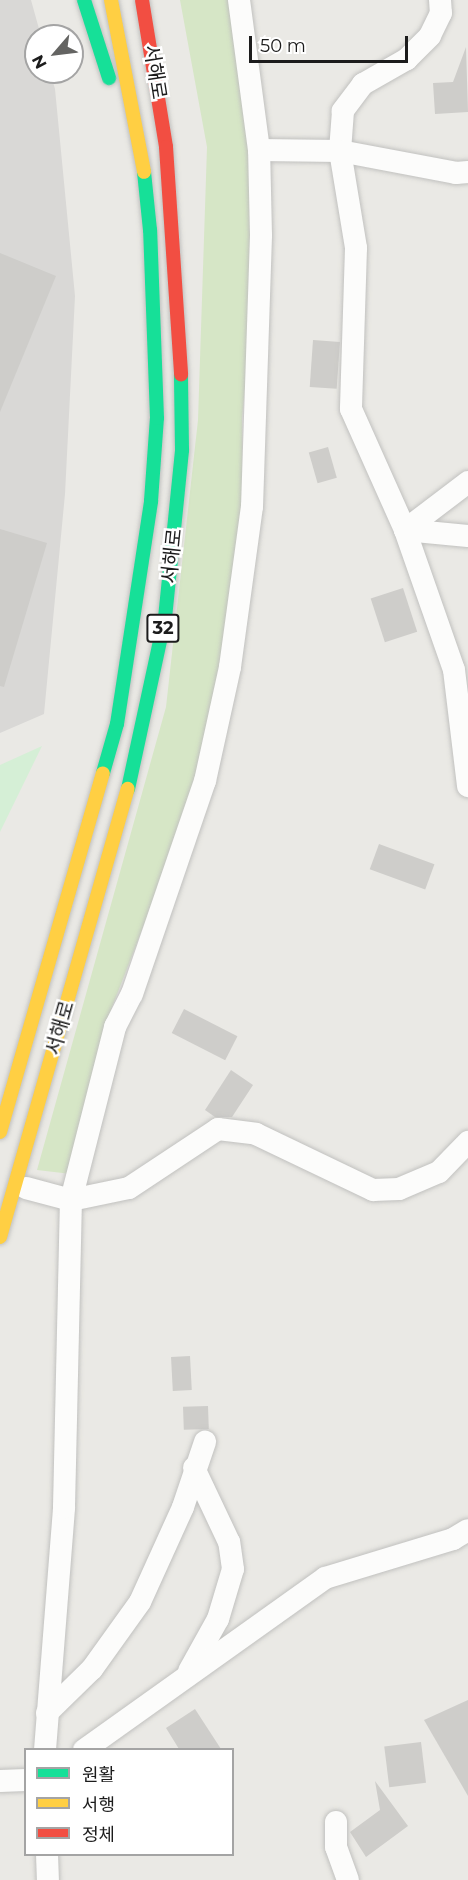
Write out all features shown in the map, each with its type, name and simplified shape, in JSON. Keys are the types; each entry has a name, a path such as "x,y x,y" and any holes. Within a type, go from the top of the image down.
{"highway":[{"path":"84,0 127,141 152,266"},
{"name":"서해로","path":"0,1132 117,724 127,672 151,501 157,418 152,266 140,140 111,0"},
{"name":"서해로","path":"0,1237 116,838 165,618 182,450 182,350 166,147 142,0"},
{"path":"152,0 166,147"}],"street":[{"path":"45,1748 64,1508 71,1200 115,1027 132,994 205,781 230,667 252,507 261,235 259,150 238,0"},
{"path":"440,0 441,13 430,36 407,59 363,84 343,111 340,151 356,248 351,409 405,530 454,670 468,786"},
{"path":"259,150 340,151 456,173 468,172"},
{"path":"405,530 468,482"},
{"path":"405,530 468,536"},
{"path":"26,1188 71,1200 129,1188 218,1129 256,1134 373,1190 399,1189 439,1172 468,1142"},
{"path":"47,1713 92,1669 140,1602 183,1507 194,1468 205,1442"},
{"path":"186,1677 218,1619 233,1569 228,1542 194,1468"},
{"path":"85,1748 325,1578 453,1539 468,1530"},
{"path":"0,1782 24,1780"},
{"path":"336,1822 336,1847 348,1880"},
{"path":"47,1856 48,1880"}],"shaded area":[{"path":"0,0 31,0 38,24 24,24 24,84 54,84 55,89 75,296 65,494 44,714 0,733"}],"green space":[{"path":"180,0 231,0 251,132 252,319 242,418 243,504 222,690 180,832 109,1015 71,1174 37,1170 166,707 198,420 207,147"},
{"path":"42,746 0,832 0,765"}],"building":[{"path":"466,47 468,112 435,114 433,83 453,82"},
{"path":"0,253 56,276 0,412"},
{"path":"313,340 340,342 337,389 310,387"},
{"path":"328,447 337,478 318,483 309,453"},
{"path":"0,529 47,543 4,687 0,686"},
{"path":"403,588 417,632 385,642 371,599"},
{"path":"379,844 434,864 425,890 370,869"},
{"path":"184,1009 237,1036 225,1060 172,1033"},
{"path":"231,1070 253,1085 232,1117 215,1117 205,1110"},
{"path":"190,1356 192,1390 173,1391 171,1357"},
{"path":"208,1406 209,1429 184,1430 183,1407"},
{"path":"468,1700 468,1796 424,1720"},
{"path":"195,1709 220,1748 178,1748 166,1728"},
{"path":"421,1742 426,1783 389,1787 384,1747"},
{"path":"375,1781 408,1826 366,1857 350,1832 380,1810"}],"traffic: fast":[{"path":"84,0 109,78"},
{"path":"103,773 117,724 151,501 157,418 150,230 144,172"},
{"path":"128,789 165,618 182,450 181,375"}],"traffic: slow":[{"path":"111,0 144,172"},
{"path":"0,1132 103,773"},
{"path":"0,1237 128,789"}],"traffic: jam":[{"path":"142,0 166,147 181,375"}]}
